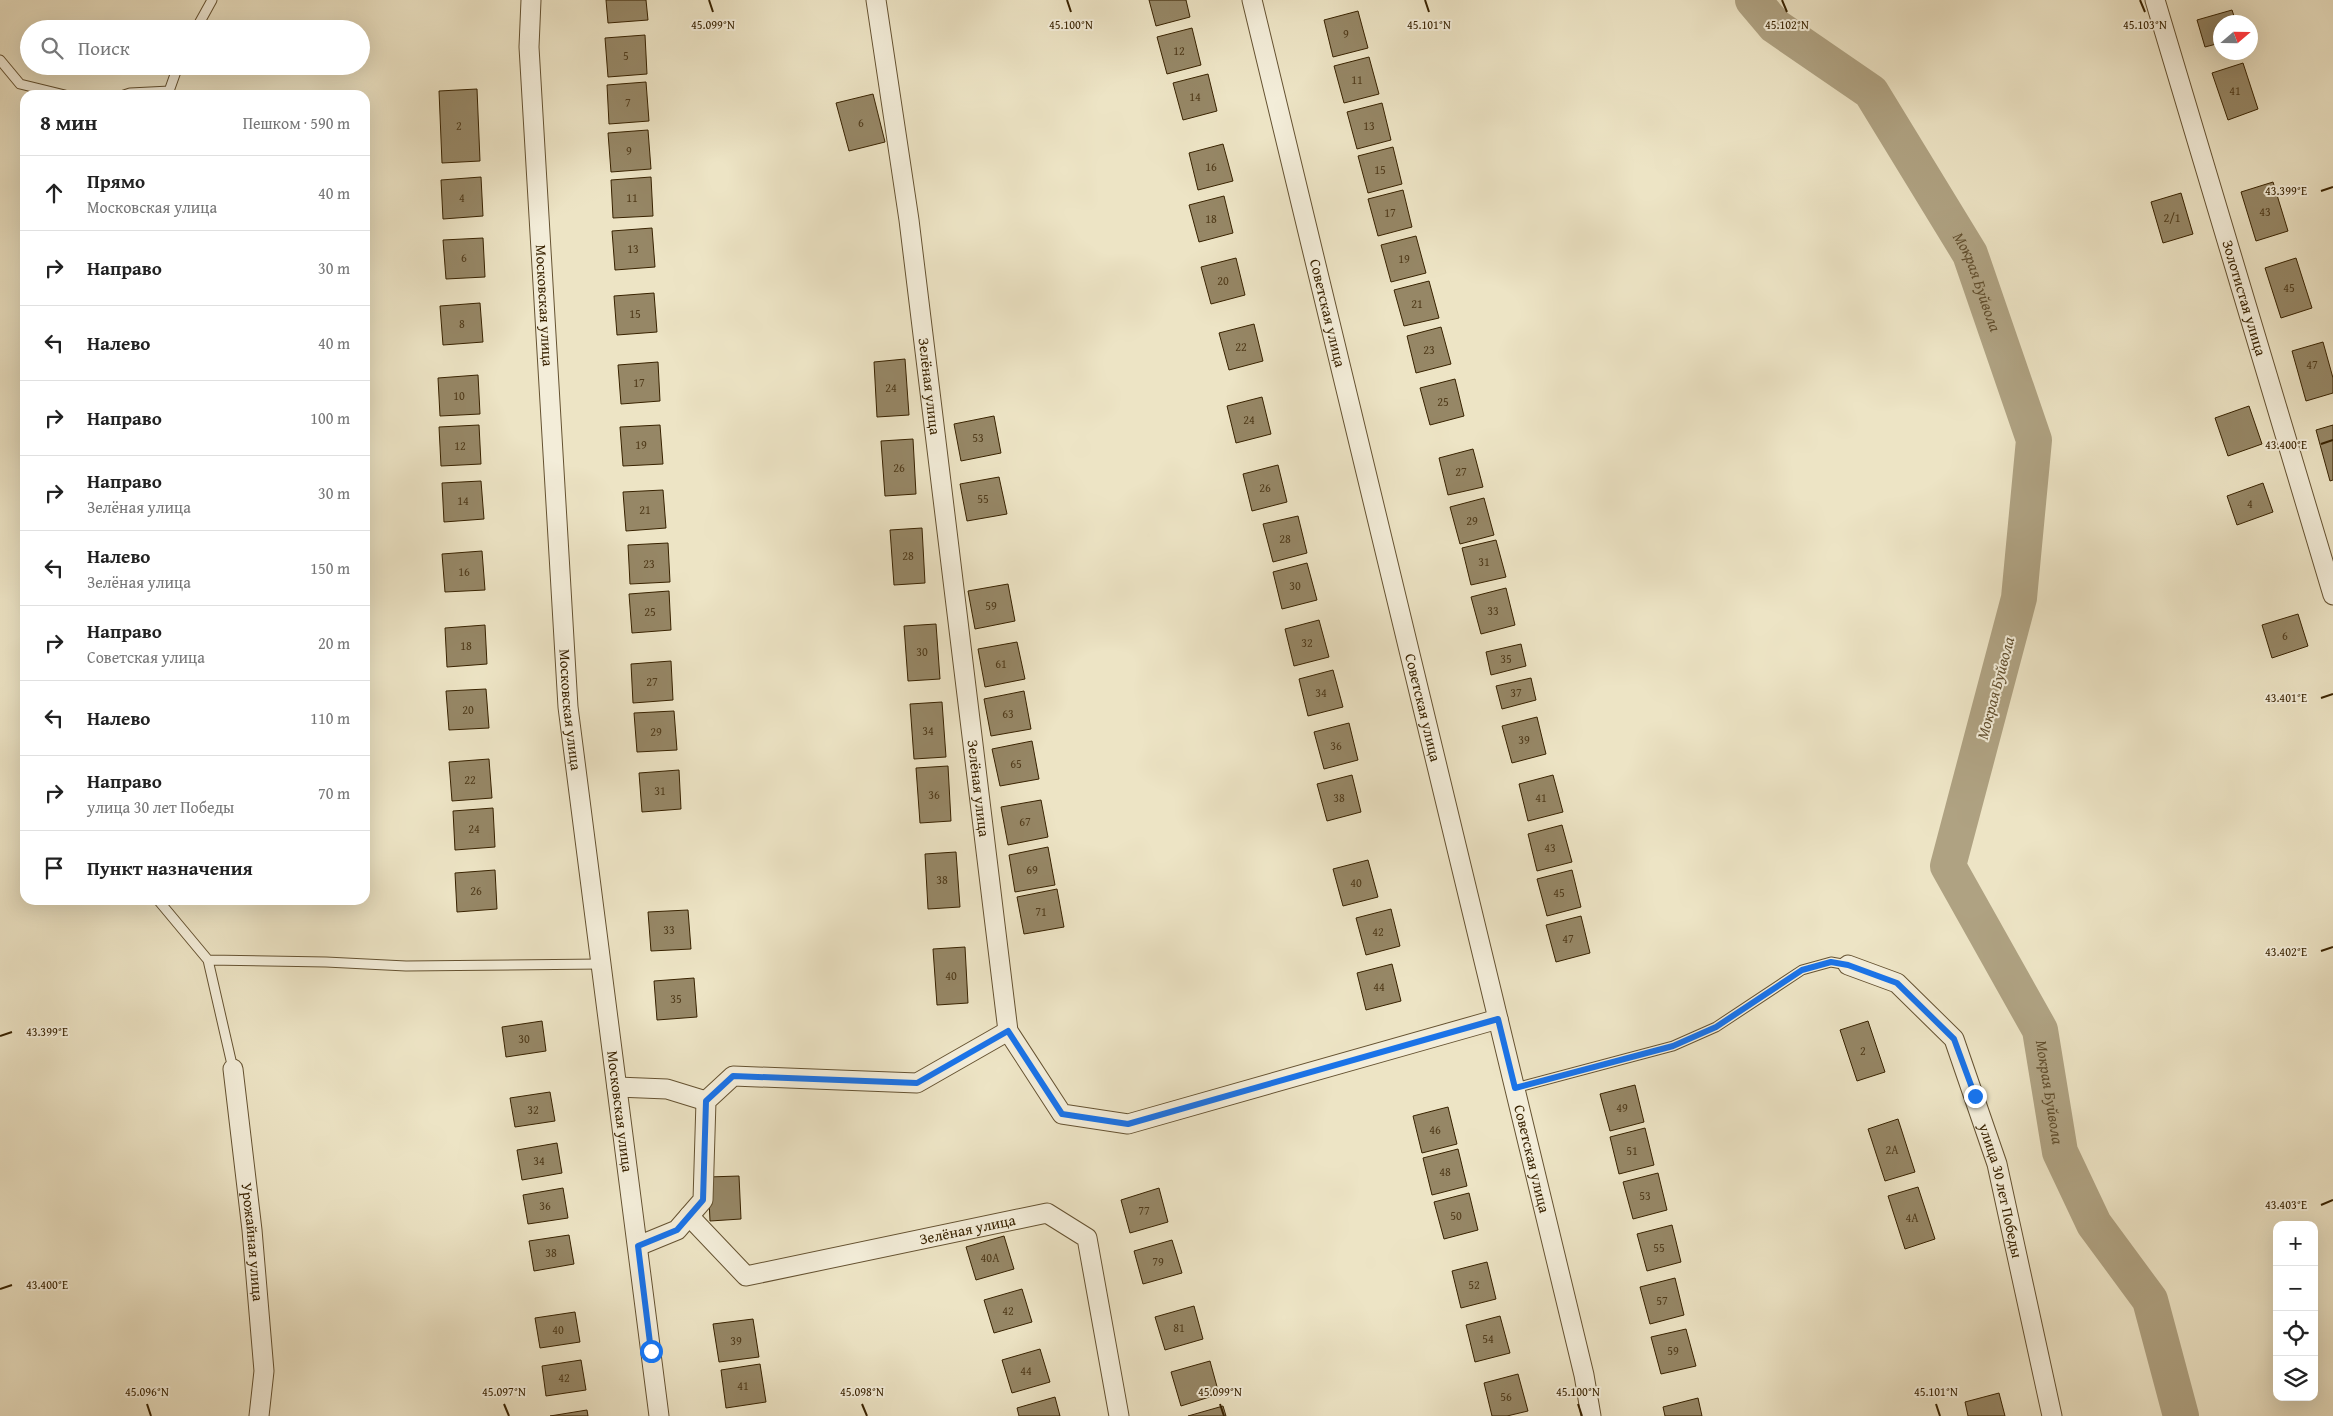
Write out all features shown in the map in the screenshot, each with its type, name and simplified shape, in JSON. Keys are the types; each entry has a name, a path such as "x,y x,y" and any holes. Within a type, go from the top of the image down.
{"street":[{"name":"Московская улица","path":"531,0 529,46 568,708 638,1246 658,1416"},
{"name":"Зелёная улица","path":"876,0 909,220 1008,1031 1062,1114 1128,1124 1498,1019"},
{"name":"Советская улица","path":"1252,0 1584,1375 1591,1416"},
{"name":"Золотистая улица","path":"2155,0 2333,596"},
{"name":"улица 30 лет Победы","path":"1848,965 1897,983 1954,1039 1997,1164 2052,1416"},
{"path":"638,1246 677,1230 703,1200 706,1101 733,1076 917,1083 1008,1031"},
{"name":"Урожайная улица","path":"234,1069 252,1230 264,1371 258,1416"},
{"path":"617,1086 668,1089 706,1101"},
{"name":"Зелёная улица","path":"689,1216 746,1276 1047,1212 1088,1238 1119,1416"}],"lane":[{"path":"201,20 212,0"},
{"path":"0,60 20,84 45,90"},
{"path":"170,90 175,75"},
{"path":"162,905 208,960 234,1069"},
{"path":"208,960 326,962 406,966 601,964"},
{"path":"1515,1088 1673,1046 1716,1027 1802,970 1831,962 1848,965"}],"building":[{"path":"606,0 646,0 648,20 608,23"},
{"path":"1149,0 1186,0 1190,17 1156,26"},
{"path":"2232,10 2234,15 2214,15"},
{"path":"1358,11 1368,48 1333,57 1324,20"},
{"path":"2213,15 2213,45 2205,47 2197,20"},
{"path":"1192,28 1201,65 1167,74 1157,37"},
{"path":"645,35 647,74 608,77 605,38"},
{"path":"1369,57 1379,94 1344,103 1334,66"},
{"path":"2243,63 2258,109 2228,120 2212,73"},
{"path":"1208,74 1217,111 1183,120 1173,83"},
{"path":"646,82 649,121 609,124 607,85"},
{"path":"477,89 480,161 442,163 439,91"},
{"path":"873,94 885,142 849,151 836,103"},
{"path":"1382,103 1391,140 1357,149 1347,112"},
{"path":"648,130 651,169 611,172 608,133"},
{"path":"1223,144 1233,181 1198,190 1189,153"},
{"path":"1393,147 1402,184 1368,193 1358,156"},
{"path":"481,177 483,216 443,219 441,180"},
{"path":"651,177 653,216 613,218 611,180"},
{"path":"2273,182 2288,231 2256,241 2241,192"},
{"path":"1403,190 1412,227 1378,236 1368,199"},
{"path":"2181,193 2193,234 2163,243 2151,202"},
{"path":"1224,196 1233,233 1199,242 1189,205"},
{"path":"652,228 655,267 615,270 612,231"},
{"path":"1416,236 1426,273 1391,282 1381,245"},
{"path":"483,238 485,277 446,279 443,240"},
{"path":"1236,258 1245,295 1211,304 1201,267"},
{"path":"2296,258 2312,308 2281,318 2265,268"},
{"path":"1429,281 1439,318 1404,326 1394,290"},
{"path":"654,293 657,332 617,335 614,296"},
{"path":"480,303 483,342 443,345 440,306"},
{"path":"1254,324 1263,361 1229,370 1219,333"},
{"path":"1441,327 1451,364 1416,373 1407,336"},
{"path":"2323,342 2333,378 2333,393 2306,401 2292,351"},
{"path":"905,359 909,415 877,417 874,362"},
{"path":"658,362 660,401 621,404 618,365"},
{"path":"478,375 480,414 440,416 438,378"},
{"path":"1455,379 1464,416 1430,425 1420,388"},
{"path":"1262,397 1271,434 1236,443 1227,406"},
{"path":"2249,406 2262,444 2228,456 2215,418"},
{"path":"994,416 1001,453 961,461 954,424"},
{"path":"479,425 481,464 441,466 439,427"},
{"path":"660,425 663,464 623,466 620,427"},
{"path":"2333,425 2333,480 2330,481 2316,430"},
{"path":"913,439 916,494 885,496 881,441"},
{"path":"1473,449 1483,487 1448,495 1439,458"},
{"path":"1278,465 1287,502 1252,511 1243,474"},
{"path":"999,477 1007,514 967,521 960,484"},
{"path":"481,481 484,519 444,522 442,483"},
{"path":"2263,483 2273,512 2237,525 2227,496"},
{"path":"663,490 666,528 626,531 623,492"},
{"path":"1484,498 1494,535 1460,544 1450,507"},
{"path":"1298,516 1307,553 1273,562 1263,524"},
{"path":"922,528 925,583 894,585 890,530"},
{"path":"1496,540 1506,577 1471,585 1462,548"},
{"path":"668,543 670,582 630,584 628,545"},
{"path":"482,551 485,590 445,592 442,554"},
{"path":"1307,563 1317,600 1282,609 1273,572"},
{"path":"1008,584 1015,621 975,629 968,591"},
{"path":"1506,588 1515,625 1481,634 1471,597"},
{"path":"669,591 671,630 632,633 629,594"},
{"path":"2298,614 2308,646 2272,658 2262,625"},
{"path":"1319,620 1329,657 1294,666 1285,629"},
{"path":"936,624 940,679 908,681 904,626"},
{"path":"485,625 487,664 447,667 445,628"},
{"path":"1017,642 1025,679 985,687 978,649"},
{"path":"1521,644 1526,666 1491,675 1486,652"},
{"path":"671,661 673,700 633,703 631,664"},
{"path":"1333,670 1343,707 1308,716 1299,679"},
{"path":"1531,678 1536,700 1502,709 1496,686"},
{"path":"486,689 489,728 449,730 446,691"},
{"path":"1024,691 1031,729 991,736 984,699"},
{"path":"942,702 946,757 914,759 910,704"},
{"path":"674,711 677,750 637,752 634,713"},
{"path":"1537,717 1546,754 1512,763 1502,726"},
{"path":"1349,723 1358,760 1324,769 1314,732"},
{"path":"1032,741 1039,779 1000,786 992,749"},
{"path":"489,759 492,798 452,801 449,762"},
{"path":"948,766 951,821 920,823 916,768"},
{"path":"679,770 681,809 642,812 639,773"},
{"path":"1352,775 1361,812 1327,821 1317,784"},
{"path":"1553,775 1563,812 1528,821 1519,784"},
{"path":"1041,800 1048,837 1008,845 1001,807"},
{"path":"493,808 495,847 455,850 453,811"},
{"path":"1562,825 1572,862 1537,871 1528,834"},
{"path":"1048,847 1055,885 1015,892 1009,855"},
{"path":"956,852 960,907 928,909 925,854"},
{"path":"1368,860 1378,897 1343,906 1333,869"},
{"path":"495,870 497,909 457,912 455,873"},
{"path":"1572,870 1581,907 1547,916 1537,879"},
{"path":"1057,889 1064,927 1024,934 1017,897"},
{"path":"1391,909 1400,946 1366,955 1356,918"},
{"path":"688,910 691,949 651,951 648,912"},
{"path":"1581,916 1590,953 1556,962 1546,925"},
{"path":"965,947 968,1003 937,1005 933,949"},
{"path":"1392,964 1401,1001 1366,1010 1357,973"},
{"path":"694,978 697,1017 657,1020 654,981"},
{"path":"542,1021 546,1051 506,1057 502,1027"},
{"path":"1868,1021 1885,1072 1857,1081 1840,1030"},
{"path":"1635,1085 1644,1122 1610,1131 1600,1094"},
{"path":"550,1092 555,1121 515,1127 510,1098"},
{"path":"1448,1107 1457,1144 1422,1153 1413,1116"},
{"path":"1898,1119 1915,1172 1885,1181 1868,1129"},
{"path":"1645,1128 1654,1165 1619,1174 1610,1137"},
{"path":"557,1143 562,1173 522,1180 517,1150"},
{"path":"1458,1149 1467,1186 1432,1195 1423,1158"},
{"path":"1658,1173 1667,1210 1633,1219 1623,1182"},
{"path":"739,1176 741,1219 710,1221 708,1177"},
{"path":"1918,1187 1935,1239 1905,1249 1888,1196"},
{"path":"563,1188 568,1218 528,1224 523,1195"},
{"path":"1159,1188 1168,1222 1130,1233 1121,1200"},
{"path":"1469,1193 1478,1230 1444,1239 1434,1202"},
{"path":"1672,1225 1681,1262 1647,1271 1637,1234"},
{"path":"569,1235 574,1264 534,1271 529,1241"},
{"path":"1004,1236 1014,1269 976,1280 966,1247"},
{"path":"1172,1240 1182,1273 1143,1284 1134,1251"},
{"path":"1487,1262 1496,1299 1461,1308 1452,1271"},
{"path":"1675,1278 1684,1315 1650,1324 1640,1287"},
{"path":"1022,1289 1032,1322 994,1333 984,1300"},
{"path":"1194,1306 1203,1339 1165,1350 1155,1317"},
{"path":"575,1312 580,1342 540,1348 535,1318"},
{"path":"1500,1316 1510,1353 1475,1362 1466,1325"},
{"path":"753,1319 759,1357 719,1362 713,1324"},
{"path":"1686,1329 1696,1366 1661,1374 1651,1337"},
{"path":"1040,1349 1050,1382 1012,1393 1002,1360"},
{"path":"581,1360 586,1390 546,1396 542,1366"},
{"path":"1210,1361 1219,1394 1181,1406 1171,1372"},
{"path":"760,1364 766,1402 726,1408 721,1370"},
{"path":"1518,1374 1528,1411 1507,1416 1492,1416 1484,1383"},
{"path":"1999,1393 2005,1416 1968,1416 1965,1402"},
{"path":"1055,1397 1060,1416 1019,1416 1017,1408"},
{"path":"1698,1398 1702,1416 1665,1416 1663,1407"},
{"path":"1223,1406 1226,1416 1188,1416"},
{"path":"587,1410 588,1416 550,1416"}],"waterway":[{"name":"Мокрая Буйвола","path":"1753,0 1775,26 1871,92 1970,254 2034,440 2019,598 1948,866 2040,1030 2060,1152 2094,1224 2150,1300 2181,1416"}],"route":[{"path":"651,1351 638,1246 677,1230 703,1200 706,1101 733,1076 917,1083 1008,1031 1062,1114 1128,1124 1498,1019 1515,1088 1673,1046 1716,1027 1802,970 1831,962 1848,965 1897,983 1954,1039 1975,1096"}]}
